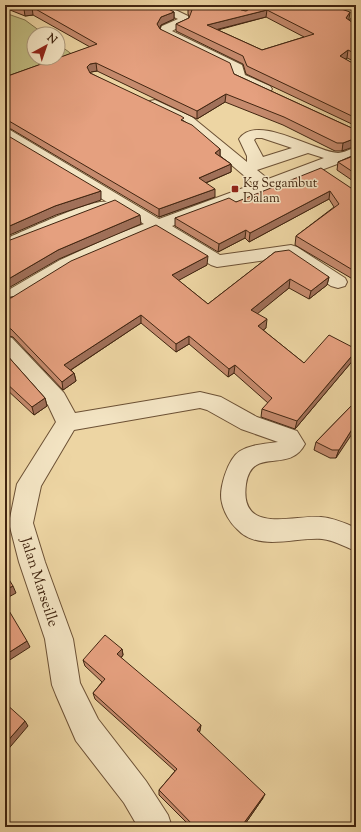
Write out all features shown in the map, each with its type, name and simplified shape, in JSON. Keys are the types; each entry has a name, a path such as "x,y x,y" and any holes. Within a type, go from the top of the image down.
{"street":[{"path":"156,5 184,18 184,21 166,29 165,32 237,68 239,77 273,93"},
{"path":"236,5 245,14"},
{"path":"176,14 191,7"},
{"path":"356,22 352,25 356,27"},
{"path":"145,100 188,120 251,167 265,185"},
{"path":"5,133 159,224 217,261 291,251 338,282"},
{"path":"251,167 255,156 246,139 252,134 263,134 339,158"},
{"path":"251,167 308,148"},
{"path":"7,297 66,264 121,238 265,185 324,170 339,158 356,152"},
{"path":"5,246 62,220 119,201"},
{"path":"5,343 56,398 62,408 67,423 200,400 213,403 249,423 289,437 294,444 289,449 252,456 243,462 235,476 233,504 242,520 253,526 271,531 321,528 338,531 356,540"},
{"name":"Jalan Marseille","path":"67,423 29,484 21,523 59,638 66,685 88,730 135,792 156,827"}],"shaded area":[{"path":"5,13 25,20 33,26 26,26 26,66 44,66 5,81"},
{"path":"66,50 73,55 66,58"}],"building":[{"path":"14,5 161,5 174,12 161,17 157,24 160,29 230,63 234,74 356,130 356,138 343,143 337,143 284,117 226,94 197,111 96,63 90,64 87,67 90,73 184,118 181,120 192,125 220,149 215,153 231,164 199,178 215,189 159,209 9,121 5,121 5,77 36,66 66,66 66,55 97,44 32,7 24,9"},
{"path":"192,5 236,5 241,10 246,11 253,7 251,5 314,5 318,7 322,5 330,5 350,12 346,18 356,25 356,54 348,50 340,56 356,65 356,118 247,66 243,56 176,24 189,18 192,10 188,7","holes":["267,10 314,34 262,50 207,25"]},
{"path":"5,134 101,191 55,206 5,228"},
{"path":"356,155 356,174 338,162"},
{"path":"321,168 351,188 356,189 356,272 296,236 339,204 330,191 250,233 246,230 219,244 175,218 229,198 236,202"},
{"path":"115,200 140,215 58,250 5,281 5,242"},
{"path":"156,225 208,256 172,275 208,304 275,252 289,250 329,277 311,291 290,279 251,310 267,319 258,326 304,363 329,335 356,349 356,351 297,421 262,409 272,398 235,365 229,369 189,336 176,344 141,315 64,365 74,373 62,382 11,329 5,327 5,298 11,298 71,261"},
{"path":"5,353 45,398 32,407 5,382"},
{"path":"356,401 356,423 339,450 332,450 316,442"},
{"path":"5,573 13,586 5,590"},
{"path":"5,604 27,641 5,655"},
{"path":"105,635 122,649 117,654 201,725 197,730 265,794 241,827 195,827 159,790 177,769 93,693 105,679 83,660"},
{"path":"5,703 25,721 5,744"}],"place":[{"name":"Kg Segambut Dalam","path":"235,189"}]}
